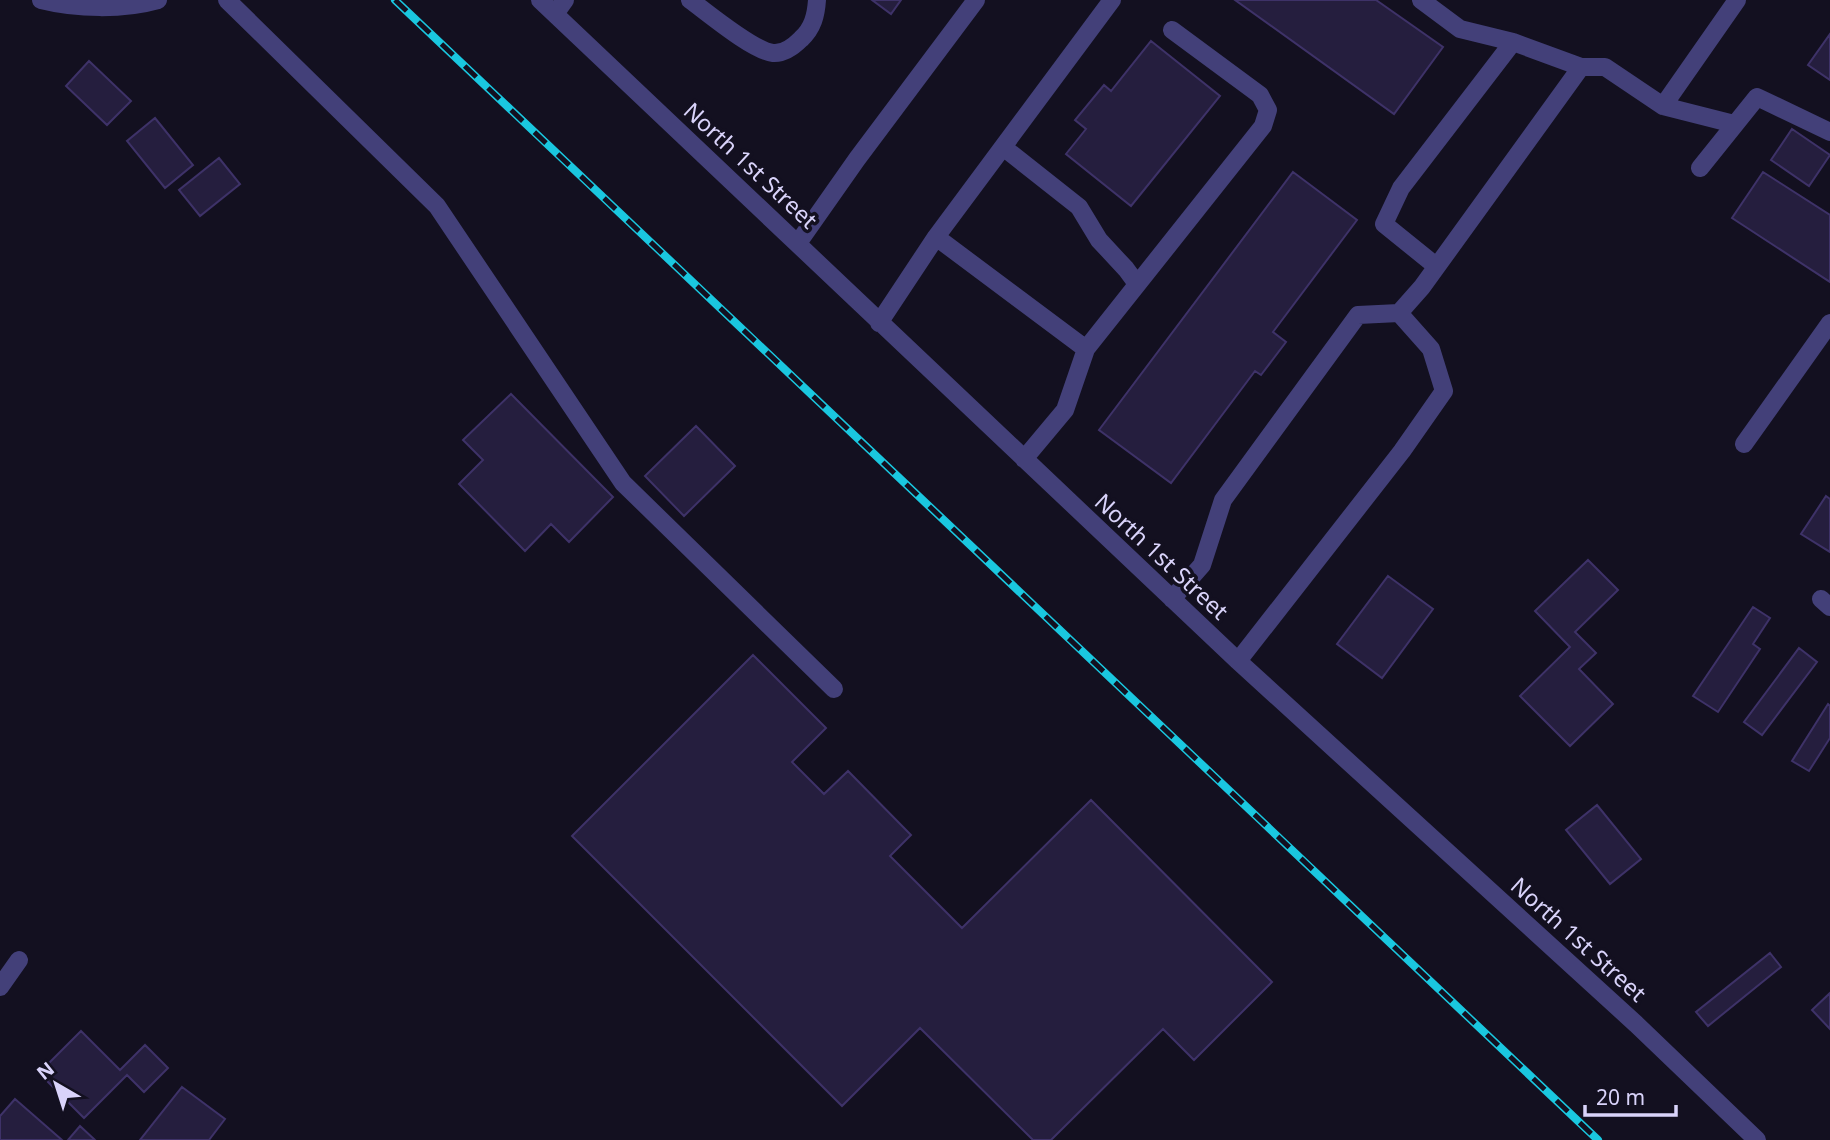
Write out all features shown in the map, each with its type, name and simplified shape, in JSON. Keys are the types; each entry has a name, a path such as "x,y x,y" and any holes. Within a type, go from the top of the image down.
{"street":[{"path":"41,0 81,7 143,4 159,0"},
{"path":"227,0 437,206 623,483 834,688"},
{"name":"North 1st Street","path":"540,0 560,7 879,323 1238,661 1636,1024 1757,1140"},
{"path":"690,0 758,49 775,53 793,47 807,34 816,16 817,0"},
{"path":"798,243 976,0"},
{"path":"879,323 936,237 1112,0"},
{"path":"1421,0 1460,29 1513,42 1581,67 1605,67 1663,106 1734,124"},
{"path":"1663,106 1737,0"},
{"path":"1024,459 1065,410 1086,349 1263,125 1268,110 1260,95 1172,30"},
{"path":"1436,266 1384,224 1401,188 1513,42"},
{"path":"1172,599 1202,565 1223,500 1358,315 1399,313 1422,287 1581,67"},
{"path":"1700,168 1757,97 1830,132"},
{"path":"1003,147 1079,207 1099,240 1137,284"},
{"path":"936,237 1086,349"},
{"path":"1238,661 1402,451 1444,391 1431,349 1399,313"},
{"path":"1744,444 1830,323"},
{"path":"0,987 19,960"}],"building":[{"path":"872,0 901,0 891,14"},
{"path":"1235,0 1376,0 1443,47 1394,114"},
{"path":"1830,34 1830,80 1808,65"},
{"path":"1151,41 1220,96 1131,206 1066,154 1086,129 1075,120 1104,85 1111,91"},
{"path":"89,61 131,101 107,125 66,86"},
{"path":"155,118 193,165 165,188 127,141"},
{"path":"1792,129 1830,155 1809,186 1771,160"},
{"path":"219,158 240,184 200,216 179,190"},
{"path":"1293,172 1357,220 1273,332 1286,342 1261,375 1255,371 1171,483 1099,430"},
{"path":"1763,172 1830,215 1830,282 1732,218"},
{"path":"511,394 613,497 569,542 551,524 525,551 459,484 483,460 463,440"},
{"path":"696,426 735,466 684,516 645,476"},
{"path":"1826,496 1830,499 1830,552 1801,534"},
{"path":"1588,560 1618,590 1575,632 1596,653 1579,669 1613,704 1570,746 1520,696 1570,647 1535,611"},
{"path":"1388,576 1433,609 1382,678 1337,644"},
{"path":"1753,607 1770,618 1753,644 1760,649 1718,712 1693,696"},
{"path":"1799,648 1817,662 1762,735 1744,722"},
{"path":"753,655 826,728 792,762 824,794 848,771 911,835 890,856 962,928 1091,800 1272,982 1194,1060 1163,1029 1051,1140 1033,1140 920,1028 842,1106 572,836"},
{"path":"1828,704 1830,738 1809,771 1792,761"},
{"path":"1597,805 1641,859 1610,884 1566,830"},
{"path":"1770,953 1781,967 1708,1026 1696,1012"},
{"path":"1830,993 1830,1029 1812,1010"},
{"path":"81,1031 120,1070 145,1045 168,1068 144,1092 127,1075 84,1118 39,1073"},
{"path":"182,1087 225,1119 209,1140 140,1140"},
{"path":"15,1099 62,1140 0,1140 0,1116"},
{"path":"80,1126 95,1140 68,1140"}],"railway":[{"path":"395,0 1598,1140"}]}
